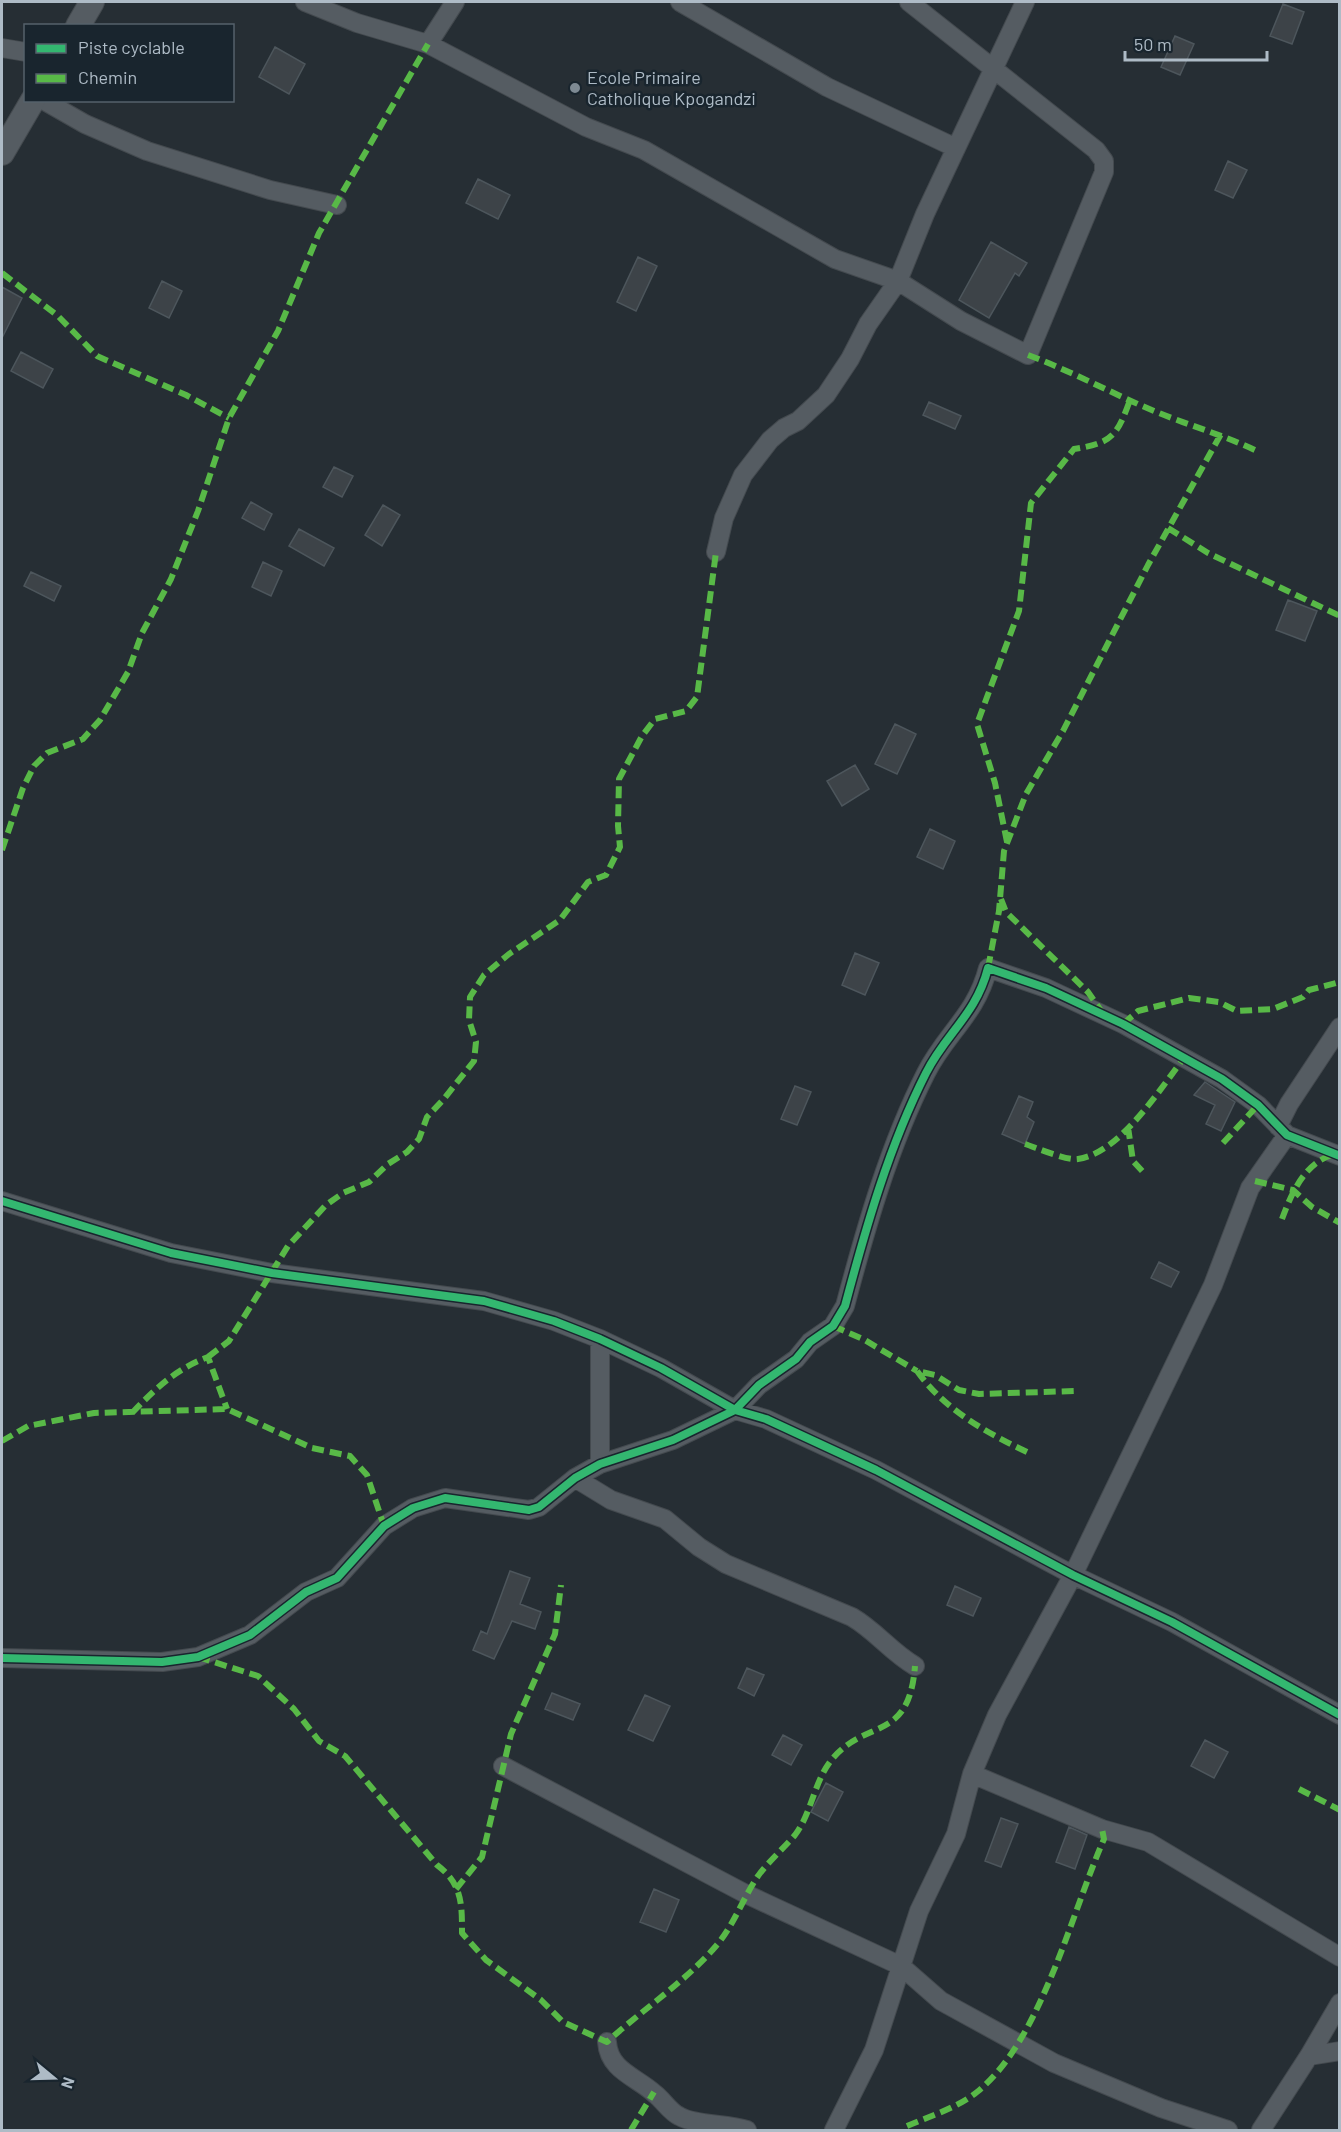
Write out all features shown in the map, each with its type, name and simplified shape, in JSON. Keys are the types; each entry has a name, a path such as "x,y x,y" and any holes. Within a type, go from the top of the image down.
{"street":[{"path":"79,24 92,2"},
{"path":"305,2 357,22 428,44 586,127 644,150 835,259 898,281 961,321 1028,355 1104,172 1104,161 1096,150 993,71 909,2"},
{"path":"428,44 455,2"},
{"path":"680,2 827,87 956,148"},
{"path":"716,552 724,518 743,476 770,440 784,428 798,421 826,395 850,359 867,324 898,281 924,214 1025,2"},
{"path":"2,48 24,52"},
{"path":"2,153 32,102"},
{"path":"46,102 85,124 147,151 270,190 338,205"},
{"path":"2,1658 162,1662 198,1657 250,1635 306,1592 338,1578 384,1526 413,1508 445,1498 529,1510 539,1507 576,1478 600,1464 672,1440 735,1410 759,1385 796,1359 810,1342 833,1326 845,1306 899,1134 926,1071 971,1011 982,991 988,968 1067,997 1162,1045 1222,1079 1258,1105 1283,1130 1340,1156"},
{"path":"834,2130 874,2050 919,1911 957,1834 972,1774 997,1715 1072,1575 1213,1285 1250,1188 1283,1130 1289,1104 1340,1027"},
{"path":"2,1201 171,1253 273,1273 484,1301 554,1321 600,1339 661,1368 735,1410 766,1419 876,1470 1072,1575 1172,1622 1340,1715"},
{"path":"600,1339 600,1464"},
{"path":"576,1478 611,1500 665,1519 699,1547 726,1564 852,1617 871,1628 896,1655 915,1666"},
{"path":"503,1766 746,1894 901,1966 941,2001 1054,2063 1161,2108 1228,2130"},
{"path":"972,1774 1102,1828 1148,1842 1340,1957"},
{"path":"1261,2130 1310,2056 1340,2003"},
{"path":"607,2042 608,2054 626,2075 654,2092 679,2116 747,2130"},
{"path":"1310,2056 1340,2051"}],"building":[{"path":"1283,4 1304,12 1292,44 1270,36"},
{"path":"1175,36 1194,44 1180,75 1161,67"},
{"path":"275,47 305,64 289,94 259,77"},
{"path":"1228,161 1247,170 1233,198 1215,190"},
{"path":"478,179 510,195 498,219 466,203"},
{"path":"991,242 1027,263 1019,276 1015,273 989,318 959,300"},
{"path":"638,257 657,266 636,311 617,302"},
{"path":"162,281 182,291 169,318 149,308"},
{"path":"2,287 22,298 2,338"},
{"path":"21,352 53,369 43,388 11,371"},
{"path":"929,402 961,416 955,429 923,415"},
{"path":"334,467 353,476 342,497 323,487"},
{"path":"251,502 272,514 264,530 242,518"},
{"path":"383,505 400,515 382,546 365,535"},
{"path":"299,529 334,548 324,566 289,546"},
{"path":"263,562 282,571 271,596 252,587"},
{"path":"31,572 61,586 54,601 24,586"},
{"path":"1288,600 1317,611 1305,641 1276,630"},
{"path":"895,724 916,734 897,774 875,764"},
{"path":"855,765 869,789 842,806 827,781"},
{"path":"930,829 955,841 943,869 917,857"},
{"path":"855,953 879,963 865,995 842,985"},
{"path":"1205,1082 1235,1102 1221,1131 1206,1124 1215,1105 1194,1095"},
{"path":"795,1086 811,1092 797,1125 781,1119"},
{"path":"1019,1096 1033,1102 1027,1117 1034,1122 1025,1144 1002,1134"},
{"path":"1159,1262 1179,1272 1171,1287 1151,1278"},
{"path":"510,1571 530,1578 520,1604 541,1612 535,1629 512,1621 494,1659 473,1650 481,1631 487,1634"},
{"path":"955,1586 981,1598 973,1616 947,1605"},
{"path":"747,1668 764,1675 754,1696 738,1688"},
{"path":"552,1693 580,1704 573,1720 545,1709"},
{"path":"645,1695 670,1706 653,1741 628,1730"},
{"path":"783,1735 802,1745 791,1765 772,1755"},
{"path":"1205,1740 1228,1752 1214,1778 1191,1766"},
{"path":"826,1783 843,1792 828,1821 811,1812"},
{"path":"1001,1818 1018,1824 1001,1867 985,1861"},
{"path":"1069,1827 1087,1835 1075,1869 1056,1862"},
{"path":"654,1889 679,1900 666,1932 640,1922"}],"marked path":[{"path":"2,850 23,788 34,766 47,753 83,739 100,720 128,672 142,633 171,579 198,511 229,418 278,331 319,233 428,44"},
{"path":"2,273 58,316 97,356 186,395 229,418"},
{"path":"1028,355 1154,411 1257,451"},
{"path":"1007,842 995,783 977,724 1019,611 1031,503 1074,449 1097,444 1117,430 1130,400"},
{"path":"988,968 999,911 1004,851 1026,794 1063,731 1148,565 1221,434"},
{"path":"1168,528 1208,553 1340,616"},
{"path":"208,1357 229,1341 288,1246 326,1205 343,1193 369,1182 388,1164 407,1152 419,1139 427,1117 474,1061 476,1042 469,1020 470,997 484,975 509,954 560,920 588,882 606,875 620,847 619,779 642,736 655,719 686,711 697,697 716,552"},
{"path":"1001,899 1006,912 1088,992 1102,1012"},
{"path":"1123,1024 1138,1011 1189,998 1219,1002 1237,1011 1273,1009 1303,997 1309,990 1340,982"},
{"path":"1025,1144 1073,1159 1094,1154 1124,1133 1184,1058"},
{"path":"1223,1143 1258,1105"},
{"path":"1128,1127 1133,1161 1143,1172"},
{"path":"1282,1219 1301,1179 1315,1164 1335,1154"},
{"path":"1255,1181 1293,1190 1312,1207 1340,1223"},
{"path":"833,1326 863,1339 917,1371"},
{"path":"132,1413 167,1380 186,1367 208,1357 227,1409"},
{"path":"1027,1452 966,1418 940,1397 917,1371 935,1375 959,1390 979,1394 1074,1391"},
{"path":"2,1441 28,1426 94,1413 227,1409 312,1448 350,1456 367,1475 384,1526"},
{"path":"456,1889 482,1857 511,1734 555,1634 561,1585"},
{"path":"198,1657 258,1676 294,1709 319,1741 345,1756 451,1879 461,1903 462,1933 486,1960 541,2000 563,2022 607,2042 677,1984 716,1946 758,1876 801,1826 821,1776 833,1758 860,1737 885,1726 905,1707 911,1690 915,1666"},
{"path":"1299,1789 1340,1810"},
{"path":"907,2126 969,2098 999,2070 1019,2042 1052,1975 1104,1839 1102,1829"},
{"path":"631,2130 654,2092"}],"cycle path":[{"path":"2,1658 162,1662 198,1657 250,1635 306,1592 337,1578 384,1526 413,1508 445,1498 529,1510 539,1507 575,1478 600,1464 673,1440 735,1410 759,1385 796,1359 810,1342 833,1326 845,1306 870,1217 901,1129 926,1073 942,1046 976,999 988,968 1046,988 1123,1024 1222,1079 1258,1105 1287,1135 1340,1156"},
{"path":"2,1201 171,1253 272,1273 484,1301 554,1321 600,1339 661,1368 735,1410 766,1419 876,1470 1073,1575 1172,1622 1340,1715"}],"place":[{"name":"Ecole Primaire Catholique Kpogandzi","path":"575,88"}]}
